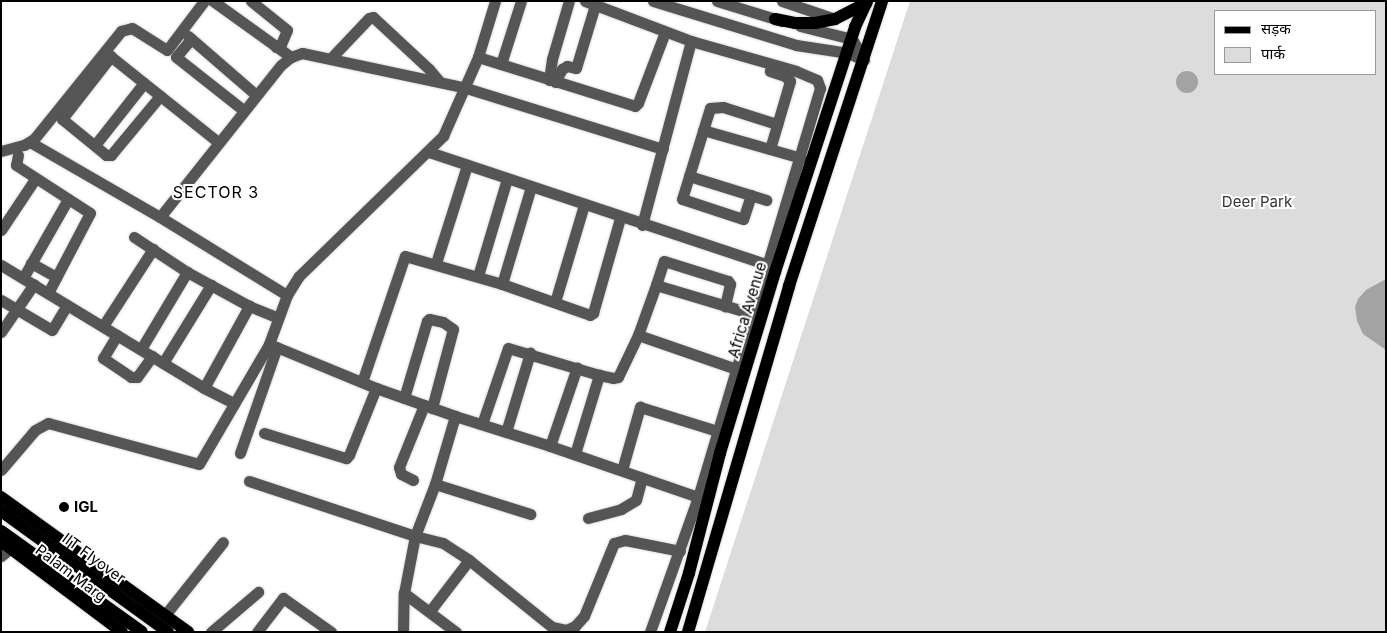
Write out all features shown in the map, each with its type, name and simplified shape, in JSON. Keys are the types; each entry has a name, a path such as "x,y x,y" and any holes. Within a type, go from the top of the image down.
{"main road":[{"path":"688,632 789,286 882,1"},
{"name":"Africa Avenue","path":"670,632 689,573 720,453 775,272 852,39 867,2"},
{"path":"775,20 815,23 835,19 867,2"},
{"name":"Palam Marg","path":"1,497 188,632"},
{"name":"IIT Flyover","path":"1,511 168,632"},
{"name":"IIT Flyover","path":"1,531 142,632"},
{"name":"Palam Marg","path":"4,548 122,632"}],"street":[{"path":"1,152 30,142 56,114 121,31 132,28 168,50 204,1"},
{"path":"213,1 291,56"},
{"path":"251,1 287,30 281,44 276,47"},
{"path":"240,453 273,346 278,318 287,295 307,268 444,136 478,57 495,1"},
{"path":"501,64 521,1"},
{"path":"552,81 552,59 569,1"},
{"path":"653,1 796,45 848,54 864,60"},
{"path":"717,1 775,20 852,39 864,60"},
{"path":"782,1 835,19"},
{"path":"552,81 567,66 576,68 590,3 665,32 695,46 788,78 790,84 770,149"},
{"path":"331,58 369,18 373,17 425,64 439,81"},
{"path":"478,57 636,105 665,32"},
{"path":"243,110 176,56 189,37 256,95"},
{"path":"642,225 662,149 695,46"},
{"path":"650,632 698,497 819,95 817,80 796,71 695,46"},
{"path":"160,217 243,110 281,65 291,56 302,53 466,88 662,149"},
{"path":"160,96 111,156 107,156 62,119 110,55 218,142"},
{"path":"95,145 144,83"},
{"path":"751,195 744,219 682,199 710,108 716,106 778,124"},
{"path":"703,130 800,158"},
{"path":"30,142 160,217 287,295"},
{"path":"429,152 620,218 768,265"},
{"path":"18,156 16,165 34,179 88,211 90,215 48,293"},
{"path":"436,263 467,165"},
{"path":"689,176 766,200"},
{"path":"1,230 34,179"},
{"path":"478,276 507,179"},
{"path":"502,284 530,187"},
{"path":"23,278 68,199"},
{"path":"555,302 584,205"},
{"path":"362,382 404,257 436,263 478,276 587,315 593,313 620,218"},
{"path":"134,237 187,272 249,306 278,318"},
{"path":"103,326 153,249"},
{"path":"482,424 506,350 511,347 599,375 614,378 620,375 638,335 664,261 728,281 730,284 725,306"},
{"path":"31,264 56,278"},
{"path":"1,265 204,388 234,403"},
{"path":"140,349 187,272"},
{"path":"1,332 18,310 34,284"},
{"path":"163,363 211,285"},
{"path":"656,285 753,314"},
{"path":"1,300 52,330 67,305"},
{"path":"204,388 249,306"},
{"path":"404,398 427,321 429,319 443,322 453,329 428,406 399,468 399,473 413,480"},
{"path":"116,335 103,358 124,373 133,378 137,377 152,356"},
{"path":"638,335 736,369"},
{"path":"273,346 404,398 698,497"},
{"path":"1,470 35,430 48,423 200,464 234,403 273,346"},
{"path":"506,432 530,353"},
{"path":"550,446 578,367"},
{"path":"575,454 599,375"},
{"path":"264,433 346,458 349,456 376,388"},
{"path":"622,470 640,407 718,431"},
{"path":"403,632 404,593 416,536 435,484 455,416"},
{"path":"588,518 621,509 636,500 642,478"},
{"path":"249,481 416,536 443,542 552,627 566,630 576,626 584,616 614,543 625,540 680,551"},
{"path":"435,484 530,514"},
{"path":"166,615 223,542"},
{"path":"430,611 468,560"},
{"path":"211,632 258,592"},
{"path":"404,593 456,632"},
{"path":"257,632 282,598 331,632"}],"green space":[{"name":"Deer Park","path":"910,1 1386,1 1386,632 705,632"}],"shaded area":[{"path":"1187,71 1195,74 1198,82 1195,90 1187,93 1179,90 1176,82 1179,74"},
{"path":"1386,279 1386,350 1363,334 1357,321 1355,307 1358,299 1366,290"}],"place":[{"name":"IGL","path":"64,507"}],"district":[{"name":"SECTOR 3","path":"216,192"}]}
